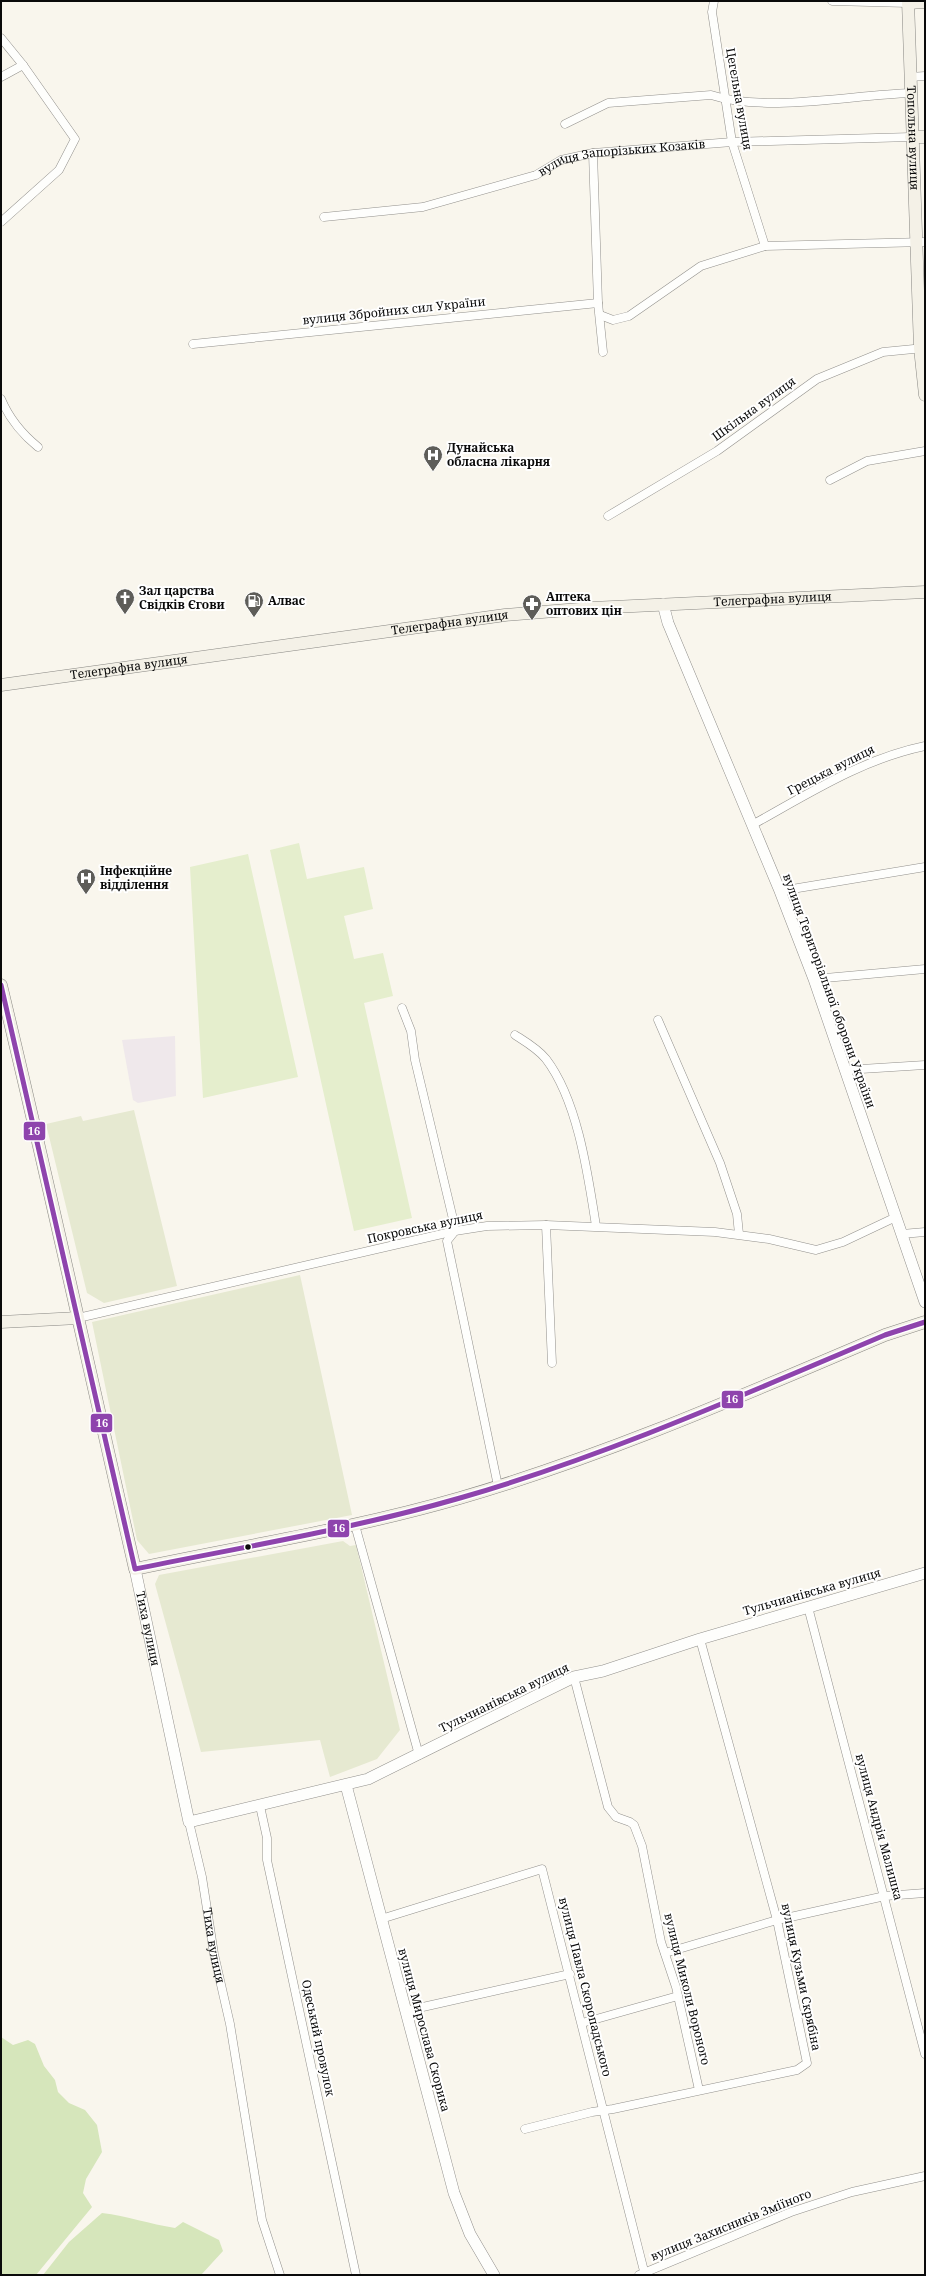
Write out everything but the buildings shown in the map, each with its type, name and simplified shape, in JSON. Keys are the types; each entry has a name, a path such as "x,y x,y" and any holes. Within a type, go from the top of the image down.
{"main road":[{"path":"908,2 925,2"},
{"name":"Топольна вулиця","path":"908,2 911,137 921,242 922,348 925,395"},
{"name":"вулиця Запорізьких Козаків","path":"911,137 925,137"},
{"name":"Телеграфна вулиця","path":"1,685 474,619 592,608 925,592"},
{"name":"Тиха вулиця","path":"1,985 135,1569"},
{"path":"1,1322 78,1318"},
{"path":"135,1569 355,1525 498,1486 645,1433 892,1333 925,1322"}],"street":[{"name":"Цегельна вулиця","path":"714,1 712,12 732,142 765,246"},
{"path":"832,1 908,2"},
{"path":"1,38 23,65 75,139 59,170 1,222"},
{"path":"1,77 23,65"},
{"path":"910,77 925,76"},
{"path":"565,124 608,103 711,95 725,100 787,103 910,94"},
{"name":"вулиця Запорізьких Козаків","path":"324,217 423,207 536,174 562,160 593,153 732,142 911,137"},
{"path":"593,153 598,303 603,352"},
{"path":"600,315 613,320 629,316 701,266 765,246 921,242"},
{"name":"вулиця Збройних сил України","path":"193,344 598,303"},
{"name":"Шкільна вулиця","path":"608,516 718,451 817,379 883,352 922,348"},
{"path":"1,399 8,414 38,447"},
{"path":"830,480 867,461 925,451"},
{"name":"вулиця Територіальної оборони України","path":"663,604 668,623 780,891 814,979 925,1302"},
{"name":"Грецька вулиця","path":"752,825 867,764 895,753 925,746"},
{"path":"780,891 925,867"},
{"path":"814,979 925,969"},
{"path":"402,1008 411,1031 415,1060 455,1231 447,1241 498,1486"},
{"path":"658,1020 722,1169 737,1214 738,1234"},
{"path":"515,1035 541,1054 558,1079 578,1134 596,1226"},
{"path":"845,1070 925,1066"},
{"name":"Покровська вулиця","path":"78,1318 455,1231 487,1226 596,1226 738,1234 822,1250 896,1217"},
{"path":"546,1225 552,1363"},
{"path":"902,1234 925,1232"},
{"path":"355,1525 419,1755"},
{"name":"Тиха вулиця","path":"135,1569 202,1877 214,1954 230,2024 262,2220 280,2275"},
{"name":"Тульчианівська вулиця","path":"189,1822 368,1779 574,1677 603,1672 700,1639 925,1573"},
{"name":"вулиця Андрія Малишка","path":"808,1607 885,1896 925,2054"},
{"name":"вулиця Кузьми Скрябіна","path":"525,2129 603,2110 797,2070 808,2063 777,1920 700,1639"},
{"name":"вулиця Миколи Вороного","path":"574,1677 610,1811 616,1817 634,1825 642,1846 656,1920 678,1996 700,2090"},
{"name":"вулиця Мирослава Скорика","path":"346,1785 454,2193 470,2234 494,2275"},
{"name":"Одеський провулок","path":"260,1806 267,1838 267,1860 356,2275"},
{"name":"вулиця Павла Скоропадського","path":"381,1919 542,1869 570,1974 643,2274"},
{"path":"665,1953 777,1920 885,1896 925,1893"},
{"path":"405,2010 570,1974"},
{"path":"582,2023 678,1996"},
{"name":"вулиця Захисників Зміїного","path":"643,2274 791,2212 852,2192 925,2176"}],"shaded area":[{"path":"175,1036 176,1096 138,1103 133,1100 122,1040"}],"green space":[{"path":"299,843 307,879 364,867 373,909 344,916 354,959 383,953 393,996 364,1003 412,1218 354,1231 270,850"},
{"path":"248,854 298,1077 203,1098 190,867"},
{"path":"134,1110 177,1286 104,1303 87,1293 46,1124 81,1116 83,1121"},
{"path":"300,1275 352,1515 149,1554 137,1540 92,1322"},
{"path":"343,1541 350,1546 356,1545 400,1730 377,1759 330,1777 320,1740 201,1752 155,1584 159,1575"},
{"path":"1,2037 13,2045 28,2040 35,2044 44,2066 55,2080 58,2092 69,2103 85,2110 97,2125 102,2152 86,2179 83,2193 92,2207 36,2275 1,2275"},
{"path":"102,2213 175,2228 183,2222 219,2240 223,2251 201,2275 43,2275 69,2242"}],"transit line":[{"name":"16","path":"1,985 135,1569"},
{"name":"16","path":"135,1569 298,1537 379,1519 460,1498 622,1444 885,1335 925,1322"}],"place":[{"name":"Дунайська обласна лікарня","path":"433,472"},
{"name":"Зал царства Свідків Єгови","path":"125,615"},
{"name":"Алвас","path":"254,618"},
{"name":"Аптека оптових цін","path":"532,621"},
{"name":"Інфекційне відділення","path":"86,895"}]}
